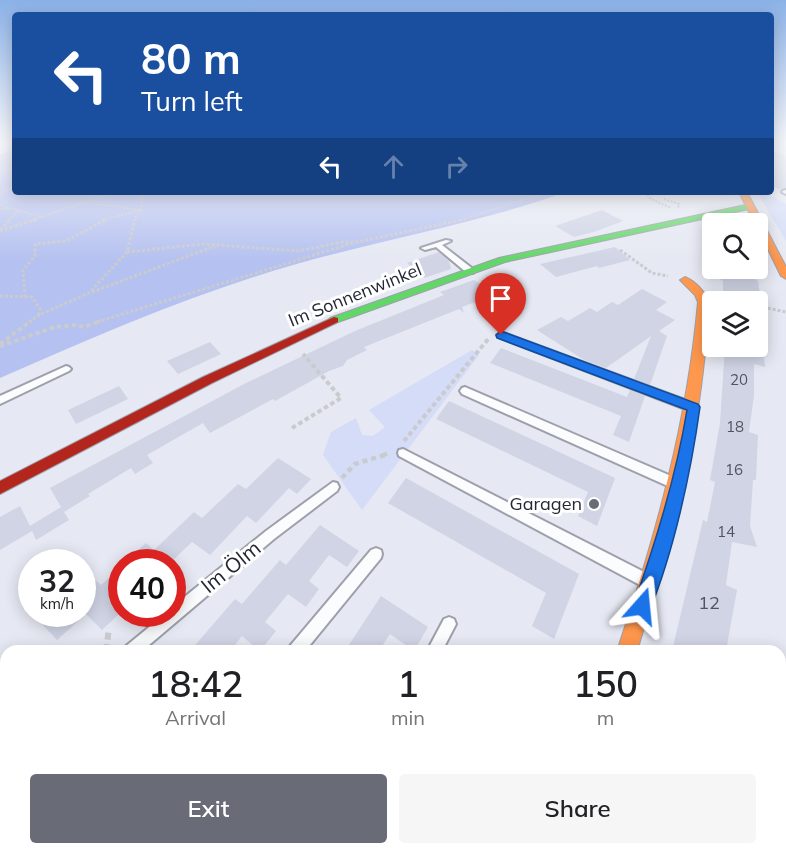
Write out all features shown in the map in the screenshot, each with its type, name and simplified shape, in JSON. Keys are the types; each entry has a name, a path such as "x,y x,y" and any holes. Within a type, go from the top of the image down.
{"street":[{"path":"744,195 784,269"},
{"name":"Im Sonnenwinkel","path":"0,488 141,411 346,316 502,260 750,206"},
{"path":"629,645 662,547 689,436 700,369 703,302 700,294 686,280"}],"lane":[{"path":"426,248 448,241"},
{"path":"437,244 470,271"},
{"path":"501,335 694,407"},
{"path":"0,400 66,369"},
{"path":"465,391 677,485"},
{"path":"400,452 650,583"},
{"name":"Im Ölm","path":"138,645 270,535 333,487"},
{"path":"300,645 376,554"},
{"path":"437,645 449,624"}],"path":[{"path":"0,231 108,195"},
{"path":"89,293 127,252 133,222 141,210 143,195"},
{"path":"0,345 57,326 79,324 84,327 121,313 357,242 465,219 539,195"},
{"path":"648,195 694,218"},
{"path":"664,199 679,204"},
{"path":"93,201 96,204 141,210"},
{"path":"0,207 42,217"},
{"path":"25,297 23,270 35,256 35,244 66,241 101,220 141,210"},
{"path":"0,231 18,211"},
{"path":"602,238 652,273 686,280"},
{"path":"127,252 204,244 299,251 342,242 357,242"},
{"path":"0,345 39,315 89,293 218,245"},
{"path":"299,251 300,259"},
{"path":"0,296 32,297 40,309 39,315"},
{"path":"768,308 786,312"},
{"path":"333,487 356,464 400,452 490,337 501,335"},
{"path":"291,340 341,398 292,428"},
{"path":"107,645 109,628"}],"shaded area":[{"path":"0,181 12,181 12,195 557,195 499,213 255,276 145,317 0,378"},
{"path":"759,195 770,195 786,204 786,241"},
{"path":"472,350 479,355 362,510 323,455 331,432 356,418 362,435 373,436 385,427 369,410"}],"building":[{"path":"774,181 786,181 786,188 780,190 774,187"},
{"path":"602,210 623,221 574,237 555,226"},
{"path":"615,247 630,260 556,277 540,264"},
{"path":"439,252 449,261 451,269 424,278 407,263"},
{"path":"720,279 755,279 758,281 759,291 723,291 723,281"},
{"path":"474,280 496,294 462,307 464,313 459,309 364,347 367,350 347,360 343,366 329,371 275,401 273,399 210,433 203,423 147,455 153,463 135,474 131,468 88,494 90,496 64,512 69,520 36,540 32,531 0,550 0,517 20,506 30,526 61,507 50,488 246,383 355,331 444,295 440,292"},
{"path":"642,289 667,302 656,310 675,320 659,331 667,336 650,385 634,379 651,336 606,368 584,360 537,330 561,317 568,321 590,308 597,312 612,302 618,305"},
{"path":"210,342 221,354 178,374 167,361"},
{"path":"501,348 627,397 630,390 645,396 629,442 613,435 621,416 490,363"},
{"path":"724,357 764,357 765,367 754,364 754,395 749,432 758,435 756,480 753,480 750,526 757,547 732,542 726,585 737,590 727,645 673,645 703,520 707,522 715,482 710,480 720,423"},
{"path":"119,386 128,399 76,424 68,410"},
{"path":"449,401 615,478 597,526 578,516 588,492 436,419"},
{"path":"278,458 311,479 297,494 289,488 256,523 247,516 210,555 192,542 185,549 155,549 194,512 202,518 238,484 246,489"},
{"path":"406,478 579,574 554,639 532,626 546,593 388,503"},
{"path":"320,525 359,551 347,567 329,555 309,581 319,589 306,607 288,594 265,622 276,631 265,645 253,645 242,636 235,645 195,645 235,599 242,604 280,560 286,565"},
{"path":"146,543 153,549 139,549"},
{"path":"108,579 108,624 102,630 96,624 96,581 101,585"},
{"path":"381,596 428,627 418,645 406,645 390,634 383,645 349,645"},
{"path":"45,627 72,627 57,640"}],"traffic: fast":[{"path":"334,320 502,260 750,206"}],"traffic: slow":[{"path":"745,195 786,276"},
{"path":"629,645 666,522 694,392 703,302 700,294 685,280"}],"traffic: jam":[{"path":"0,488 207,380 334,320"}],"place":[{"name":"Garagen","path":"594,504"}],"route":[{"path":"501,335 694,407 662,547 642,606"}]}
